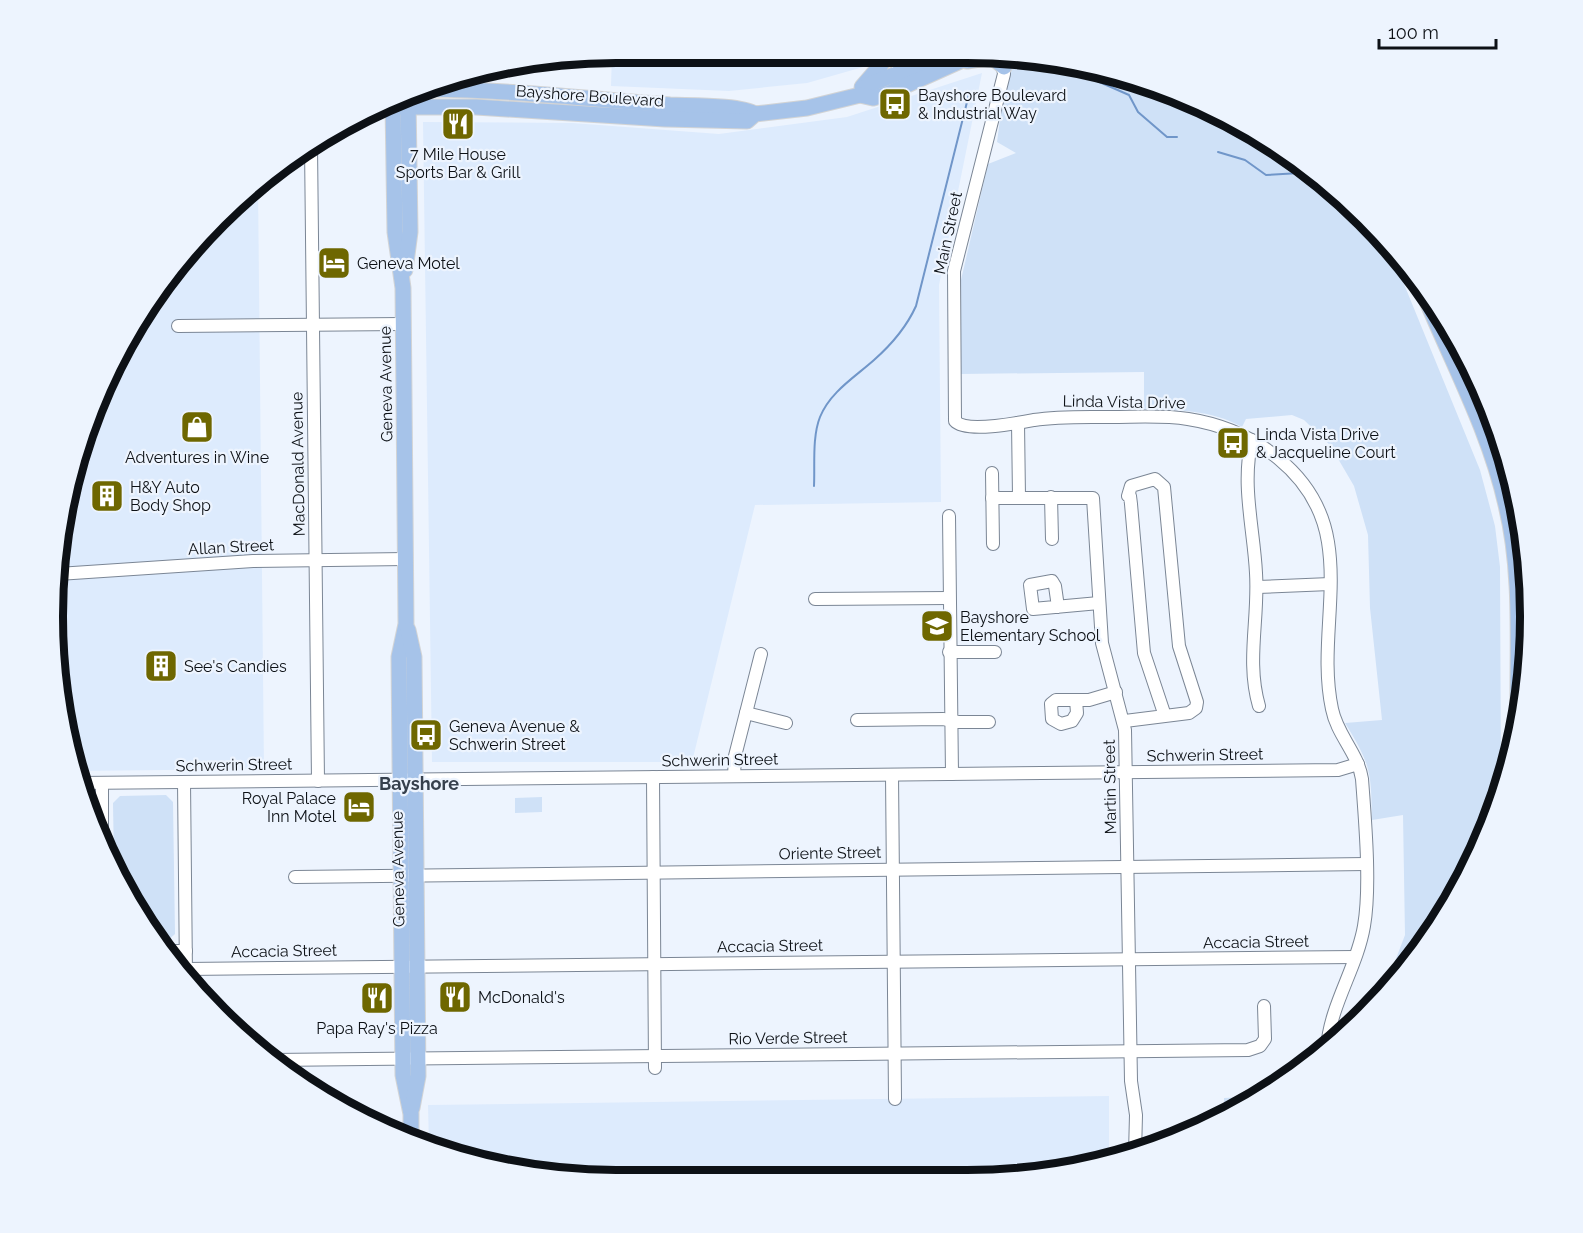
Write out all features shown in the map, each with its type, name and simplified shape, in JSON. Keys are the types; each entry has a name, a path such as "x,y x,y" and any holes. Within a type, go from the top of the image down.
{"main road":[{"path":"856,96 882,63"},
{"name":"Bayshore Boulevard","path":"407,104 747,121 755,114 807,108 856,96 868,85 903,81 943,63"},
{"name":"Bayshore Boulevard","path":"447,90 564,95 716,108 746,108 755,114"},
{"name":"Geneva Avenue","path":"398,108 395,232 403,288 406,559 406,624 399,657 408,780 410,1059 417,1085 411,1114 411,1130"},
{"path":"1438,326 1490,450 1507,507 1516,579 1517,669"}],"street":[{"path":"897,63 903,81"},
{"name":"Main Street","path":"956,423 954,418 954,271 1004,64"},
{"name":"MacDonald Avenue","path":"311,155 318,781"},
{"path":"178,326 403,324"},
{"name":"Linda Vista Drive","path":"956,423 962,426 1060,418 1172,417 1215,424 1252,440 1291,469 1311,494 1319,509 1328,542 1330,584 1327,643 1332,709 1341,734 1358,764"},
{"path":"1018,423 1019,497"},
{"path":"1252,440 1248,458 1249,511 1257,587 1251,664 1258,706"},
{"path":"992,473 993,544"},
{"path":"1125,721 1165,716 1189,713 1196,708 1197,702 1179,646 1164,487 1155,479 1131,486 1128,496 1130,496 1131,504 1144,652 1165,716"},
{"path":"1051,497 1052,539"},
{"name":"Martin Street","path":"993,498 1093,498 1104,653 1125,721 1130,1051 1136,1115 1134,1144"},
{"path":"949,516 952,774"},
{"name":"Allan Street","path":"65,574 253,561 406,559"},
{"path":"1257,587 1330,584"},
{"path":"815,599 950,597"},
{"path":"1058,607 1099,603"},
{"path":"949,652 995,652"},
{"path":"734,776 735,756 761,654"},
{"path":"1076,700 1089,700 1116,693"},
{"path":"746,713 786,723"},
{"path":"857,720 989,722"},
{"path":"1330,1034 1335,1011 1364,925 1365,814 1358,764"},
{"name":"Schwerin Street","path":"89,783 1338,770 1358,764"},
{"path":"892,775 895,1099"},
{"path":"653,777 655,1062"},
{"path":"184,782 186,964"},
{"path":"102,783 102,820"},
{"name":"Oriente Street","path":"295,877 1366,864"},
{"path":"176,951 186,951"},
{"name":"Accacia Street","path":"192,971 410,966 1355,957"},
{"name":"Rio Verde Street","path":"285,1060 655,1062 895,1054 1252,1050 1265,1039 1264,1006"}],"shaded area":[{"path":"612,63 877,63 807,83 729,91 611,86"},
{"path":"1012,65 1110,82 1178,105 1243,137 1303,177 1358,225 1399,271 1480,470 1495,526 1500,567 1501,760 1491,794 1463,861 1427,924 1391,971 1405,935 1403,815 1372,820 1368,769 1345,723 1382,720 1370,608 1368,535 1354,486 1330,445 1304,420 1292,415 1246,419 1242,427 1207,414 1144,409 1144,372 960,374 961,280 988,164 1016,153 997,142"},
{"path":"982,73 939,285 941,502 755,505 692,762 432,762 423,122 572,123 719,134 847,117"},
{"path":"258,195 264,769 85,771 68,689 63,616 68,544 82,473 92,439 120,372 156,309 177,280 225,225"},
{"path":"1434,321 1463,372 1478,405 1501,473 1515,544 1519,580 1519,653 1516,680 1507,507"},
{"path":"166,795 173,802 175,934 168,940 137,893 114,847 113,803 120,796"},
{"path":"542,797 542,812 515,813 515,798"},
{"path":"1109,1096 1109,1151 1039,1165 1003,1169 580,1169 509,1159 429,1137 428,1105"},
{"path":"1241,1097 1224,1106 1224,1098"}],"waterway":[{"path":"1089,77 1129,95 1138,112 1167,137 1177,137"},
{"path":"814,486 817,425 824,408 836,392 892,342 916,306 969,94"},
{"path":"1218,152 1245,160 1266,175 1298,173"}],"place":[{"name":"Bayshore Boulevard & Industrial Way","path":"895,104"},
{"name":"7 Mile House Sports Bar & Grill","path":"458,124"},
{"name":"Geneva Motel","path":"334,263"},
{"name":"Adventures in Wine","path":"197,427"},
{"name":"Linda Vista Drive & Jacqueline Court","path":"1233,443"},
{"name":"H&Y Auto Body Shop","path":"107,496"},
{"name":"Bayshore Elementary School","path":"937,626"},
{"name":"See's Candies","path":"161,666"},
{"name":"Geneva Avenue & Schwerin Street","path":"426,735"},
{"name":"Royal Palace Inn Motel","path":"359,807"},
{"name":"McDonald's","path":"455,997"},
{"name":"Papa Ray's Pizza","path":"377,998"}],"district":[{"name":"Bayshore","path":"419,783"}]}
